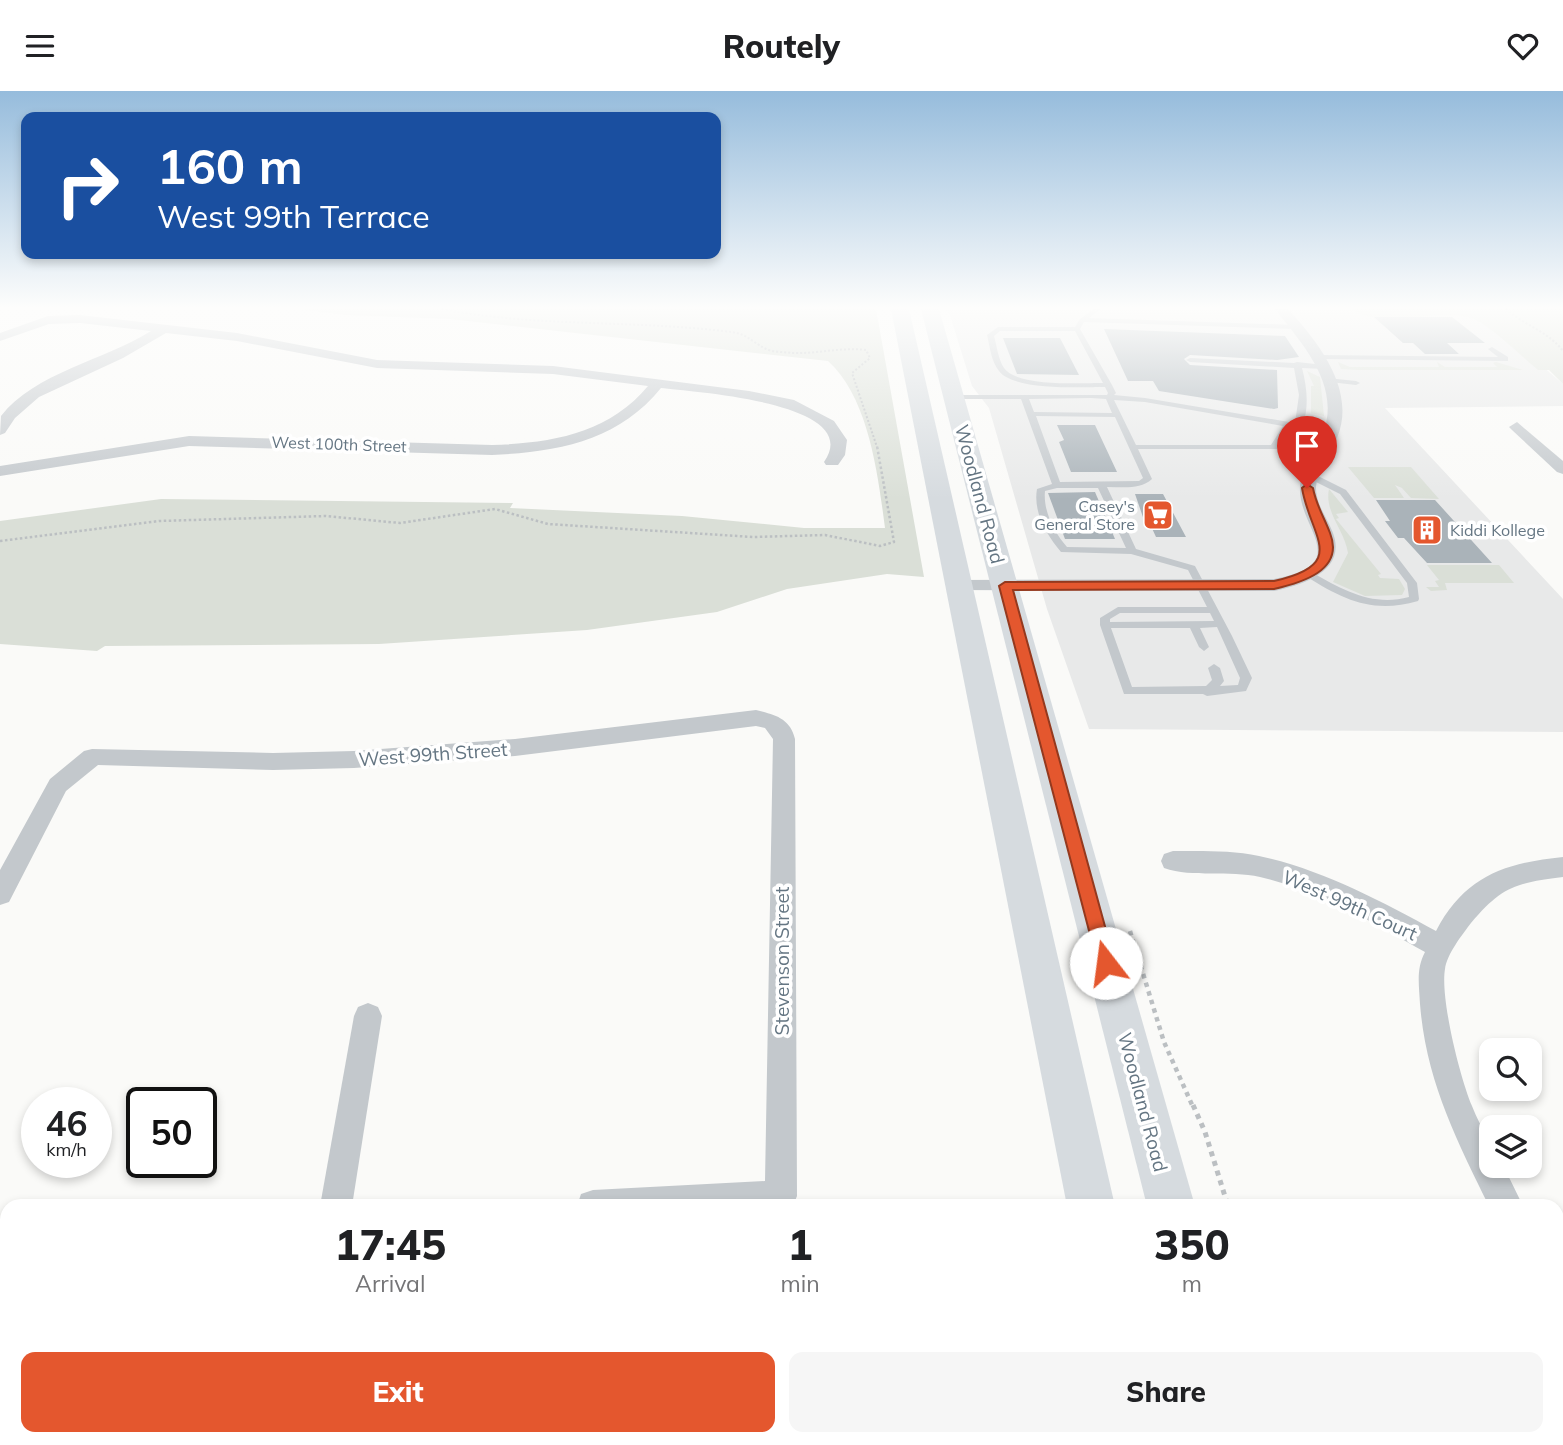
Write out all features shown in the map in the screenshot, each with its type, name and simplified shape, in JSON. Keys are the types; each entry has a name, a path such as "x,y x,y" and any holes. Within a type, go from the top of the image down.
{"main road":[{"name":"Woodland Road","path":"913,372 1089,1199"},
{"name":"Woodland Road","path":"947,372 1169,1199"}],"street":[{"path":"0,430 11,412 34,395 82,372"},
{"path":"571,372 760,397 804,409 829,424 836,432 839,448 832,462"},
{"path":"958,586 1274,585 1316,569 1327,545 1310,505 1307,488 1332,432 1335,396 1326,372"},
{"name":"West 100th Street","path":"0,471 190,441 492,450 536,448 584,438 616,425 639,407 658,383"},
{"path":"1517,427 1563,469"},
{"name":"West 99th Street","path":"0,894 58,785 92,757 111,755 279,762 348,761 519,748 755,717 779,727"},
{"name":"Stevenson Street","path":"724,1199 780,1196 783,739 779,727"},
{"name":"West 99th Court","path":"1173,861 1219,861 1268,869 1381,914 1442,947"},
{"path":"1503,1199 1458,1111 1437,1037 1431,968 1452,927 1485,889 1521,872 1563,867"},
{"path":"337,1199 368,1016"}],"lane":[{"path":"1004,372 1011,377 1050,383 1108,385"},
{"path":"1101,372 1112,393 1109,397"},
{"path":"1133,446 1274,447 1302,415 1303,398 1298,372"},
{"path":"1334,372 1356,383"},
{"path":"1023,373 1050,383"},
{"path":"1068,385 1073,397"},
{"path":"1024,396 1057,485"},
{"path":"954,397 1109,397 1145,400 1332,432"},
{"path":"1109,397 1147,473 1146,482 1057,485 1041,489 1039,497 1054,540 1064,550 1133,551 1192,568 1201,586 1213,610 1220,624 1242,669 1245,683 1242,688 1233,691 1128,691 1104,625 1105,618 1118,610 1213,610"},
{"path":"1030,414 1118,415"},
{"path":"1311,476 1343,492 1412,583 1415,596 1414,599 1399,603 1362,601 1342,594 1316,569"},
{"path":"1101,485 1133,551"},
{"path":"1104,625 1220,624"},
{"path":"1194,625 1204,647"},
{"path":"1207,692 1218,681 1214,668"}],"path":[{"path":"0,541 148,522 326,516 400,523 495,509 548,524 614,526 753,537 825,535 880,546 894,542 878,449 853,372"}],"shaded area":[{"path":"838,372 887,372 924,577 887,574 787,589 717,612 587,630 379,644 105,646 97,651 0,644 0,521 161,499 513,503 510,508 682,516 804,528 885,528 869,439 853,395"},
{"path":"968,372 1549,372 1563,384 1563,406 1385,408 1563,599 1563,732 1089,729 1047,609 989,408 972,386"},
{"path":"1308,372 1320,377 1324,416 1311,413 1311,386 1314,386"},
{"path":"1551,372 1563,372 1563,384"},
{"path":"1348,467 1411,467 1439,499 1411,498 1395,485 1404,498 1374,498"},
{"path":"1329,489 1348,512 1336,514 1339,518 1336,519 1381,574 1378,575 1380,578 1399,579 1405,589 1402,595 1365,596 1333,582 1348,553 1329,506"},
{"path":"1427,565 1499,565 1514,583 1445,583 1447,590 1431,591 1426,587 1439,587 1435,581 1439,580"}],"building":[{"path":"1078,372 1079,375 1017,374"},
{"path":"1124,372 1277,372 1278,408 1159,391 1153,381 1128,381"},
{"path":"1057,425 1095,425 1117,472 1071,472 1059,442 1064,440"},
{"name":"Casey's General Store","path":"1095,492 1115,539 1065,539 1048,493"},
{"name":"Casey's General Store","path":"1135,494 1163,494 1186,537 1156,537 1150,524 1145,523"},
{"name":"Kiddi Kollege","path":"1376,500 1435,500 1492,563 1427,563 1404,538 1398,538 1385,521 1390,521"}],"place":[{"name":"Casey's General Store","path":"1158,515"},
{"name":"Kiddi Kollege","path":"1427,530"}],"route":[{"path":"1106,963 1005,586 1274,585 1300,579 1310,575 1323,562 1327,545 1310,505 1307,488"}]}
